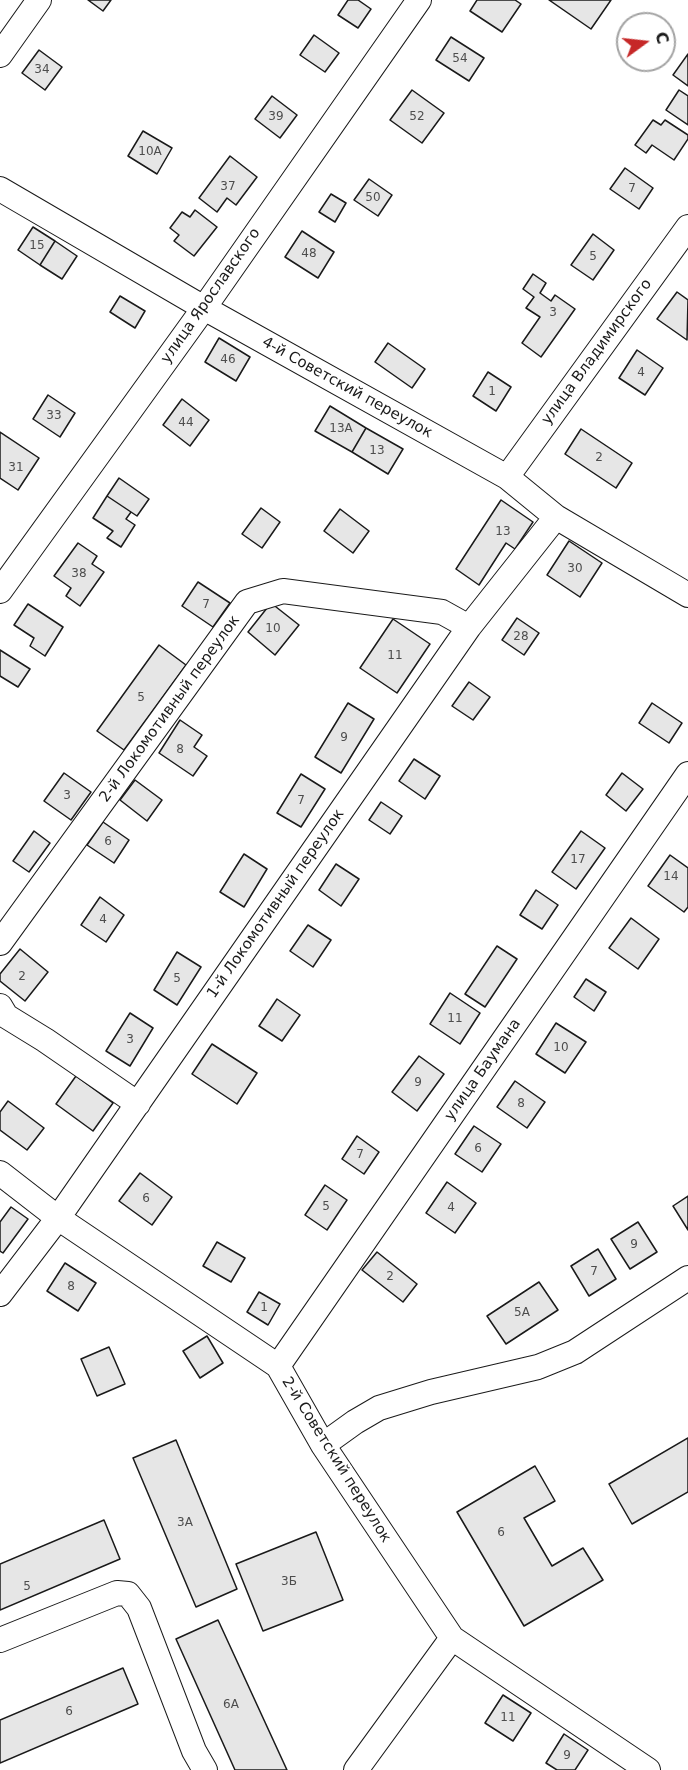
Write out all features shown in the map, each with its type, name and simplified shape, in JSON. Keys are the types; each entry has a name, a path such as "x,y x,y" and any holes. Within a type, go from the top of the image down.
{"street":[{"path":"0,55 39,0"},
{"name":"улица Ярославского","path":"0,591 204,308 419,0"},
{"name":"4-й Советский переулок","path":"0,189 204,308 507,477 556,517 688,595"},
{"name":"улица Владимирского","path":"507,477 688,227"},
{"name":"1-й Локомотивный переулок","path":"0,1294 58,1218 469,627 556,517"},
{"name":"2-й Локомотивный переулок","path":"0,943 247,602 283,591 442,612 469,627"},
{"name":"улица Баумана","path":"278,1366 688,774"},
{"path":"0,1006 6,1017 45,1040 138,1104"},
{"name":"2-й Советский переулок","path":"0,1173 58,1218 278,1366 323,1445 452,1638 648,1770"},
{"path":"323,1445 379,1408 431,1392 538,1367 575,1352 688,1278"},
{"path":"0,1640 117,1593 128,1594 139,1608 194,1751 206,1770"},
{"path":"356,1770 452,1638"}],"building":[{"path":"88,0 111,0 103,11"},
{"path":"348,0 358,0 371,9 358,28 338,15"},
{"path":"477,0 515,0 521,4 502,32 470,11"},
{"path":"549,0 611,0 591,29"},
{"path":"314,35 339,53 325,72 300,55"},
{"path":"451,37 484,58 469,81 436,60"},
{"path":"39,50 62,67 45,90 22,73"},
{"path":"688,54 688,86 673,75"},
{"path":"412,90 444,113 422,143 390,120"},
{"path":"679,90 688,96 688,125 666,110"},
{"path":"272,96 297,115 280,138 255,119"},
{"path":"653,120 661,125 665,120 688,135 688,139 674,160 652,145 646,153 635,145"},
{"path":"143,131 172,148 157,174 128,156"},
{"path":"230,156 257,177 236,205 227,198 217,212 199,198"},
{"path":"625,168 653,188 639,209 610,189"},
{"path":"369,179 392,195 378,216 354,200"},
{"path":"331,194 346,203 335,222 319,212"},
{"path":"195,210 217,227 194,256 174,241 179,235 170,228 182,212 190,217"},
{"path":"33,227 55,241 40,265 18,250"},
{"path":"302,231 334,252 318,278 285,257"},
{"path":"593,234 614,250 593,280 571,265"},
{"path":"55,241 77,256 62,279 40,265"},
{"path":"533,274 546,283 540,293 551,301 555,295 575,309 541,357 522,343 540,317 526,308 534,297 523,289"},
{"path":"677,292 688,300 687,340 657,319"},
{"path":"120,296 145,311 135,328 110,312"},
{"path":"219,338 250,357 236,381 205,362"},
{"path":"388,343 425,369 412,388 375,362"},
{"path":"637,350 663,368 645,395 619,378"},
{"path":"488,372 511,387 496,411 473,396"},
{"path":"48,395 75,413 60,437 33,419"},
{"path":"182,399 209,420 190,446 163,425"},
{"path":"330,406 366,428 352,452 315,431"},
{"path":"366,428 403,449 388,474 352,452"},
{"path":"581,429 632,463 616,488 565,454"},
{"path":"0,432 39,458 18,490 0,478"},
{"path":"119,478 149,499 137,516 107,496"},
{"path":"107,496 131,512 126,519 135,525 121,547 107,538 113,531 93,518"},
{"path":"501,500 533,522 515,549 506,543 479,585 456,569"},
{"path":"261,508 280,522 262,548 242,534"},
{"path":"340,509 369,531 353,553 324,531"},
{"path":"569,541 602,563 580,597 547,575"},
{"path":"78,543 97,556 92,564 104,572 80,606 66,596 71,588 54,576"},
{"path":"198,582 230,603 213,627 182,606"},
{"path":"271,603 299,625 275,655 248,632"},
{"path":"28,604 63,627 45,656 30,646 34,638 14,625"},
{"path":"517,618 539,633 524,655 502,640"},
{"path":"393,619 430,644 397,693 360,668"},
{"path":"159,645 186,665 124,750 97,731"},
{"path":"0,650 30,669 18,687 0,676"},
{"path":"469,682 490,697 473,720 452,706"},
{"path":"348,703 374,719 341,773 315,757"},
{"path":"652,703 682,723 669,743 639,723"},
{"path":"180,720 202,735 194,747 207,756 193,776 159,753"},
{"path":"414,759 440,776 425,799 399,781"},
{"path":"64,773 91,792 71,820 44,801"},
{"path":"622,773 643,789 626,811 606,795"},
{"path":"301,774 325,789 301,827 277,813"},
{"path":"135,780 162,800 147,821 120,800"},
{"path":"381,802 402,816 390,834 369,820"},
{"path":"103,822 129,840 114,863 87,845"},
{"path":"34,831 50,843 29,872 13,861"},
{"path":"581,831 605,848 576,889 552,872"},
{"path":"244,854 267,869 244,907 220,892"},
{"path":"670,855 688,868 688,907 684,912 648,886"},
{"path":"336,864 359,879 341,906 319,890"},
{"path":"536,890 558,905 542,929 520,915"},
{"path":"100,897 124,915 106,942 81,925"},
{"path":"631,918 659,939 638,969 609,948"},
{"path":"308,925 331,940 313,967 290,951"},
{"path":"497,946 517,959 485,1007 465,994"},
{"path":"20,949 48,972 25,1001 0,981 0,974"},
{"path":"177,952 201,967 177,1005 154,990"},
{"path":"586,979 606,992 594,1011 574,997"},
{"path":"450,993 480,1013 460,1044 430,1024"},
{"path":"277,999 300,1015 282,1041 259,1026"},
{"path":"130,1013 153,1028 130,1066 106,1051"},
{"path":"556,1023 586,1042 565,1073 536,1054"},
{"path":"212,1044 257,1073 237,1104 192,1074"},
{"path":"419,1056 444,1074 417,1111 392,1092"},
{"path":"76,1076 113,1103 93,1131 56,1104"},
{"path":"515,1081 545,1102 527,1128 497,1107"},
{"path":"8,1101 44,1128 27,1150 0,1130 0,1112"},
{"path":"474,1126 501,1144 482,1172 455,1154"},
{"path":"357,1136 379,1152 364,1174 342,1159"},
{"path":"140,1173 172,1197 152,1225 119,1201"},
{"path":"447,1182 476,1203 455,1233 426,1213"},
{"path":"325,1185 347,1200 327,1230 305,1215"},
{"path":"688,1196 688,1230 673,1206"},
{"path":"11,1207 28,1219 3,1253 0,1251 0,1222"},
{"path":"638,1222 657,1252 630,1269 611,1239"},
{"path":"217,1242 245,1258 231,1282 203,1266"},
{"path":"598,1249 616,1279 589,1296 571,1266"},
{"path":"377,1252 417,1284 403,1302 362,1270"},
{"path":"65,1263 96,1283 78,1311 47,1291"},
{"path":"539,1282 558,1310 506,1344 487,1316"},
{"path":"259,1292 280,1304 268,1325 247,1312"},
{"path":"207,1336 223,1363 200,1378 183,1351"},
{"path":"109,1347 125,1384 97,1396 81,1359"},
{"path":"688,1438 688,1492 632,1524 609,1484"},
{"path":"176,1440 237,1589 196,1607 133,1458"},
{"path":"535,1466 555,1501 524,1518 552,1566 583,1548 603,1580 524,1626 457,1512"},
{"path":"104,1520 120,1559 0,1610 0,1564"},
{"path":"316,1532 343,1600 263,1631 236,1564"},
{"path":"218,1620 287,1770 235,1770 176,1639"},
{"path":"123,1668 138,1704 0,1763 0,1720"},
{"path":"503,1695 531,1713 513,1741 485,1723"},
{"path":"564,1734 588,1750 575,1770 557,1770 546,1763"}]}
